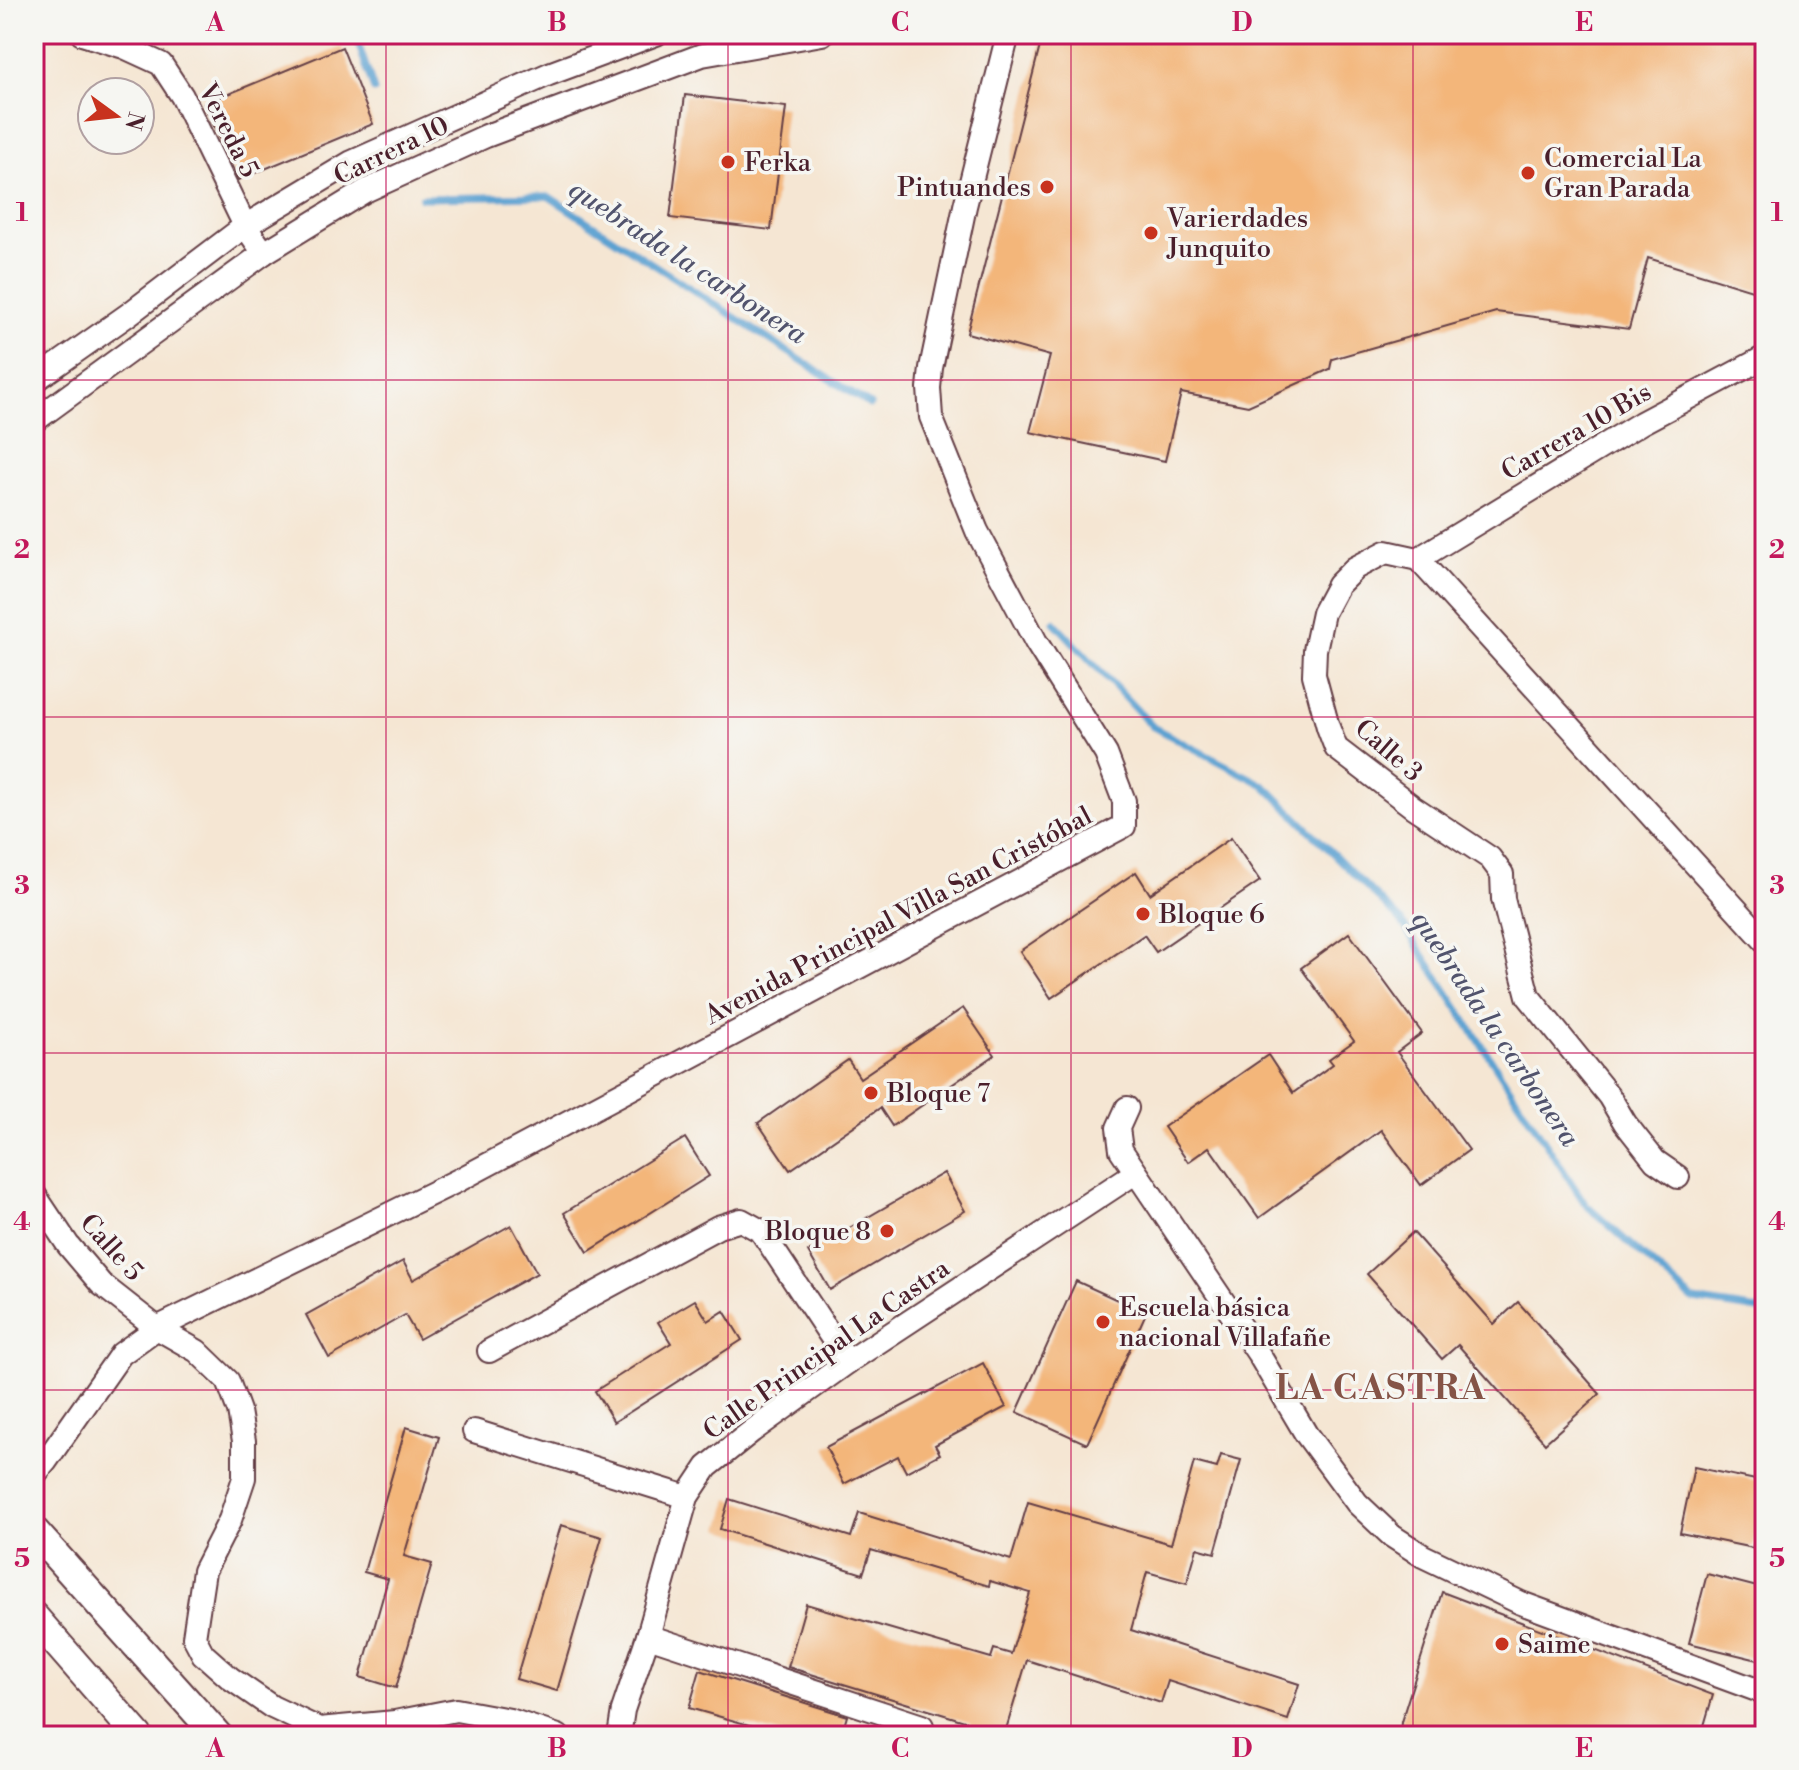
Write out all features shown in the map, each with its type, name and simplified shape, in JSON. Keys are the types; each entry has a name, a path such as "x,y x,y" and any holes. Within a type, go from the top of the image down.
{"main road":[{"path":"34,1531 218,1736"},
{"path":"34,1617 138,1736"}],"street":[{"name":"Vereda 5","path":"82,34 124,47 161,64 182,96 245,226 264,253"},
{"name":"Carrera 10","path":"34,381 245,226 352,162 549,74 656,34"},
{"name":"Carrera 10","path":"34,421 264,253 365,191 486,136 702,55 822,34"},
{"name":"Avenida Principal Villa San Cristóbal","path":"157,1328 459,1180 1124,826 1124,801 1106,754 1036,642 977,531 931,417 931,368 965,206 1008,34"},
{"name":"Carrera 10 Bis","path":"1418,559 1641,423 1765,357"},
{"name":"Calle 3","path":"1418,559 1386,552 1355,568 1338,585 1323,613 1315,650 1314,675 1336,748 1413,807 1490,858 1502,874 1503,899 1528,996 1609,1096 1625,1123 1655,1161 1678,1177"},
{"path":"1418,559 1765,941"},
{"path":"1127,1108 1118,1128 1121,1150 1135,1173 1258,1353 1306,1434 1357,1503 1392,1536 1423,1556 1521,1603 1765,1693"},
{"name":"Calle Principal La Castra","path":"619,1736 623,1710 648,1636 687,1497 707,1467 848,1362 1135,1173"},
{"name":"Calle 5","path":"34,1194 68,1245 101,1284 157,1328 197,1351 228,1381 239,1411 244,1441 244,1478 230,1520 204,1571 194,1637 203,1654 230,1678 272,1707 319,1729 395,1722 456,1710 510,1720 558,1736"},
{"path":"489,1351 718,1227 741,1220 761,1231 848,1362"},
{"path":"34,1475 121,1354 157,1328"},
{"path":"474,1431 687,1497"},
{"path":"648,1636 922,1726"}],"building":[{"path":"1094,34 1765,34 1765,294 1648,258 1629,329 1496,312 1332,359 1330,369 1248,406 1181,393 1165,461 1030,432 1050,356 967,333 1041,42"},
{"path":"342,47 373,124 238,180 204,104"},
{"name":"Ferka","path":"685,95 786,107 771,230 670,218"},
{"name":"Bloque 6","path":"1231,838 1260,881 1156,952 1144,935 1051,998 1020,951 1136,872 1150,894"},
{"path":"1349,933 1422,1033 1397,1052 1469,1150 1421,1185 1381,1130 1259,1218 1209,1147 1188,1162 1164,1127 1268,1055 1293,1093 1333,1064 1329,1059 1354,1041 1301,968"},
{"name":"Bloque 7","path":"963,1008 995,1055 892,1126 880,1108 790,1170 758,1123 848,1060 860,1078"},
{"path":"685,1138 709,1176 588,1252 564,1213"},
{"name":"Bloque 8","path":"944,1173 965,1211 830,1290 808,1252"},
{"path":"511,1225 537,1273 419,1339 405,1315 329,1358 306,1315 403,1261 413,1280"},
{"path":"1413,1232 1494,1324 1518,1302 1600,1394 1545,1443 1458,1345 1442,1359 1367,1274"},
{"path":"1076,1281 1146,1313 1087,1444 1017,1412"},
{"path":"695,1300 708,1321 724,1311 742,1340 614,1422 595,1391 671,1343 658,1322"},
{"path":"983,1363 1006,1407 935,1445 940,1454 906,1472 898,1456 844,1484 826,1447"},
{"path":"406,1427 439,1437 404,1556 432,1564 396,1688 360,1677 388,1579 364,1572"},
{"path":"1221,1455 1241,1460 1215,1553 1197,1548 1187,1583 1147,1572 1131,1630 1299,1684 1288,1720 1168,1681 1161,1703 1027,1660 1004,1736 968,1736 971,1723 788,1667 806,1604 991,1658 994,1649 1011,1654 1030,1593 990,1581 989,1586 871,1550 863,1574 720,1529 729,1499 851,1537 859,1513 1011,1560 1028,1502 1171,1544 1194,1462 1217,1468"},
{"path":"1694,1467 1765,1482 1753,1548 1680,1533"},
{"path":"561,1525 602,1537 557,1691 516,1679"},
{"path":"1707,1574 1765,1589 1765,1649 1762,1661 1689,1643"},
{"name":"Saime","path":"1442,1592 1713,1695 1701,1736 1400,1736 1401,1722"},
{"path":"700,1670 847,1716 841,1736 788,1736 689,1708"}],"waterway":[{"name":"quebrada la carbonera","path":"355,34 374,90"},
{"name":"quebrada la carbonera","path":"422,198 548,196 870,405"},
{"name":"quebrada la carbonera","path":"1054,622 1153,727 1264,785 1401,921 1586,1205 1693,1300 1765,1311"}],"place":[{"name":"Ferka","path":"728,162"},
{"name":"Comercial La Gran Parada","path":"1528,173"},
{"name":"Pintuandes","path":"1047,187"},
{"name":"Varierdades Junquito","path":"1151,233"},
{"name":"Bloque 6","path":"1143,914"},
{"name":"Bloque 7","path":"871,1093"},
{"name":"Bloque 8","path":"887,1231"},
{"name":"Escuela básica nacional Villafañe","path":"1103,1322"},
{"name":"Saime","path":"1502,1644"}],"district":[{"name":"LA CASTRA","path":"1381,1387"}]}
